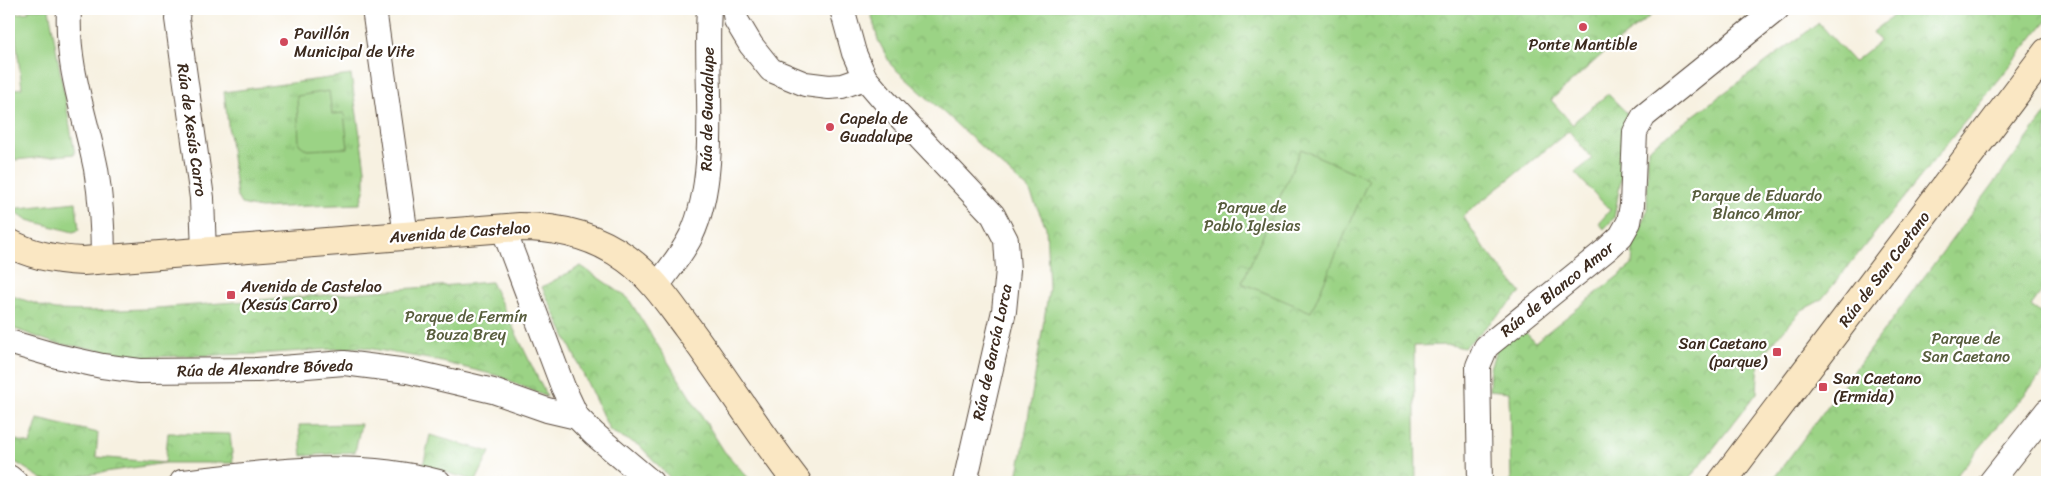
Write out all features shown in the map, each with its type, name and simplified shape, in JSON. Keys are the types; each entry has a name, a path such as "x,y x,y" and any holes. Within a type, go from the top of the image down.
{"street":[{"path":"69,9 70,55 98,185 102,218 102,260"},
{"name":"Rúa de Xesús Carro","path":"178,9 177,19 202,198 204,252"},
{"path":"374,9 406,236"},
{"name":"Rúa de Guadalupe","path":"656,287 690,236 703,202 709,153 709,9"},
{"path":"734,9 736,20 751,45 772,70 805,84 829,87 842,86 865,78"},
{"name":"Rúa de García Lorca","path":"842,9 854,52 865,78 993,215 1006,240 1008,270 1004,311 965,482"},
{"name":"Rúa de Blanco Amor","path":"1480,482 1478,366 1486,347 1621,236 1629,222 1632,205 1635,132 1644,116 1777,9"},
{"name":"Rúa de San Caetano","path":"1722,482 2047,52"},
{"path":"503,228 563,387 578,417 594,434 651,482"},
{"name":"Avenida de Castelao","path":"9,242 31,253 48,258 74,261 503,228 555,228 588,238 626,258 656,287 797,482"},
{"name":"Rúa de Alexandre Bóveda","path":"9,342 57,356 140,372 257,370 344,363 408,371 493,391 547,410 578,417"},
{"path":"1991,482 2047,411"},
{"path":"182,482 345,468 413,475 439,482"},
{"path":"9,477 15,482"}],"green space":[{"path":"28,9 49,9 75,154 15,160 9,113 9,90 22,88 13,14 29,12"},
{"name":"Parque de Pablo Iglesias","path":"870,9 1659,9 1607,50 1551,100 1573,125 1576,120 1608,94 1632,118 1614,218 1604,229 1599,223 1610,210 1575,173 1592,159 1569,131 1463,216 1482,245 1521,293 1464,348 1451,345 1414,346 1416,482 1016,482 1024,444 1049,288 1046,227 1029,190 891,65 878,40"},
{"name":"Parque de Eduardo Blanco Amor","path":"1887,9 2047,9 2047,20 1821,300 1802,310 1759,358 1757,393 1687,482 1511,482 1509,392 1489,390 1490,368 1497,347 1522,329 1535,342 1632,265 1633,244 1647,211 1648,149 1819,23 1854,62 1880,41 1873,32 1893,16"},
{"path":"351,75 365,169 365,188 360,204 260,208 241,204 237,197 224,92"},
{"path":"329,91 332,114 344,113 348,148 307,150 299,144 297,96"},
{"name":"Parque de San Caetano","path":"2047,112 2047,284 2031,306 2047,318 2047,368 1951,482 1771,482"},
{"path":"1301,149 1369,179 1311,312 1242,283"},
{"path":"76,202 79,230 73,232 28,220 11,209"},
{"name":"Parque de Fermín Bouza Brey","path":"581,266 628,298 724,451 752,482 674,482 640,446 610,431 542,287"},
{"name":"Parque de Fermín Bouza Brey","path":"491,282 547,397 499,376 434,360 362,347 258,354 146,357 54,343 9,327 9,295 55,310 92,311 144,309"},
{"path":"38,419 98,433 96,457 165,463 52,480 42,479 9,458 9,438 30,444"},
{"path":"361,424 355,452 302,456 299,425"},
{"path":"168,433 230,434 233,463 165,463"},
{"path":"430,435 490,452 476,481 423,466"}],"place":[{"name":"Ponte Mantible","path":"1583,27"},
{"name":"Pavillón Municipal de Vite","path":"284,42"},
{"name":"Capela de Guadalupe","path":"830,127"},
{"name":"Avenida de Castelao (Xesús Carro)","path":"231,295"},
{"name":"San Caetano (parque)","path":"1777,352"},
{"name":"San Caetano (Ermida)","path":"1823,387"}]}
